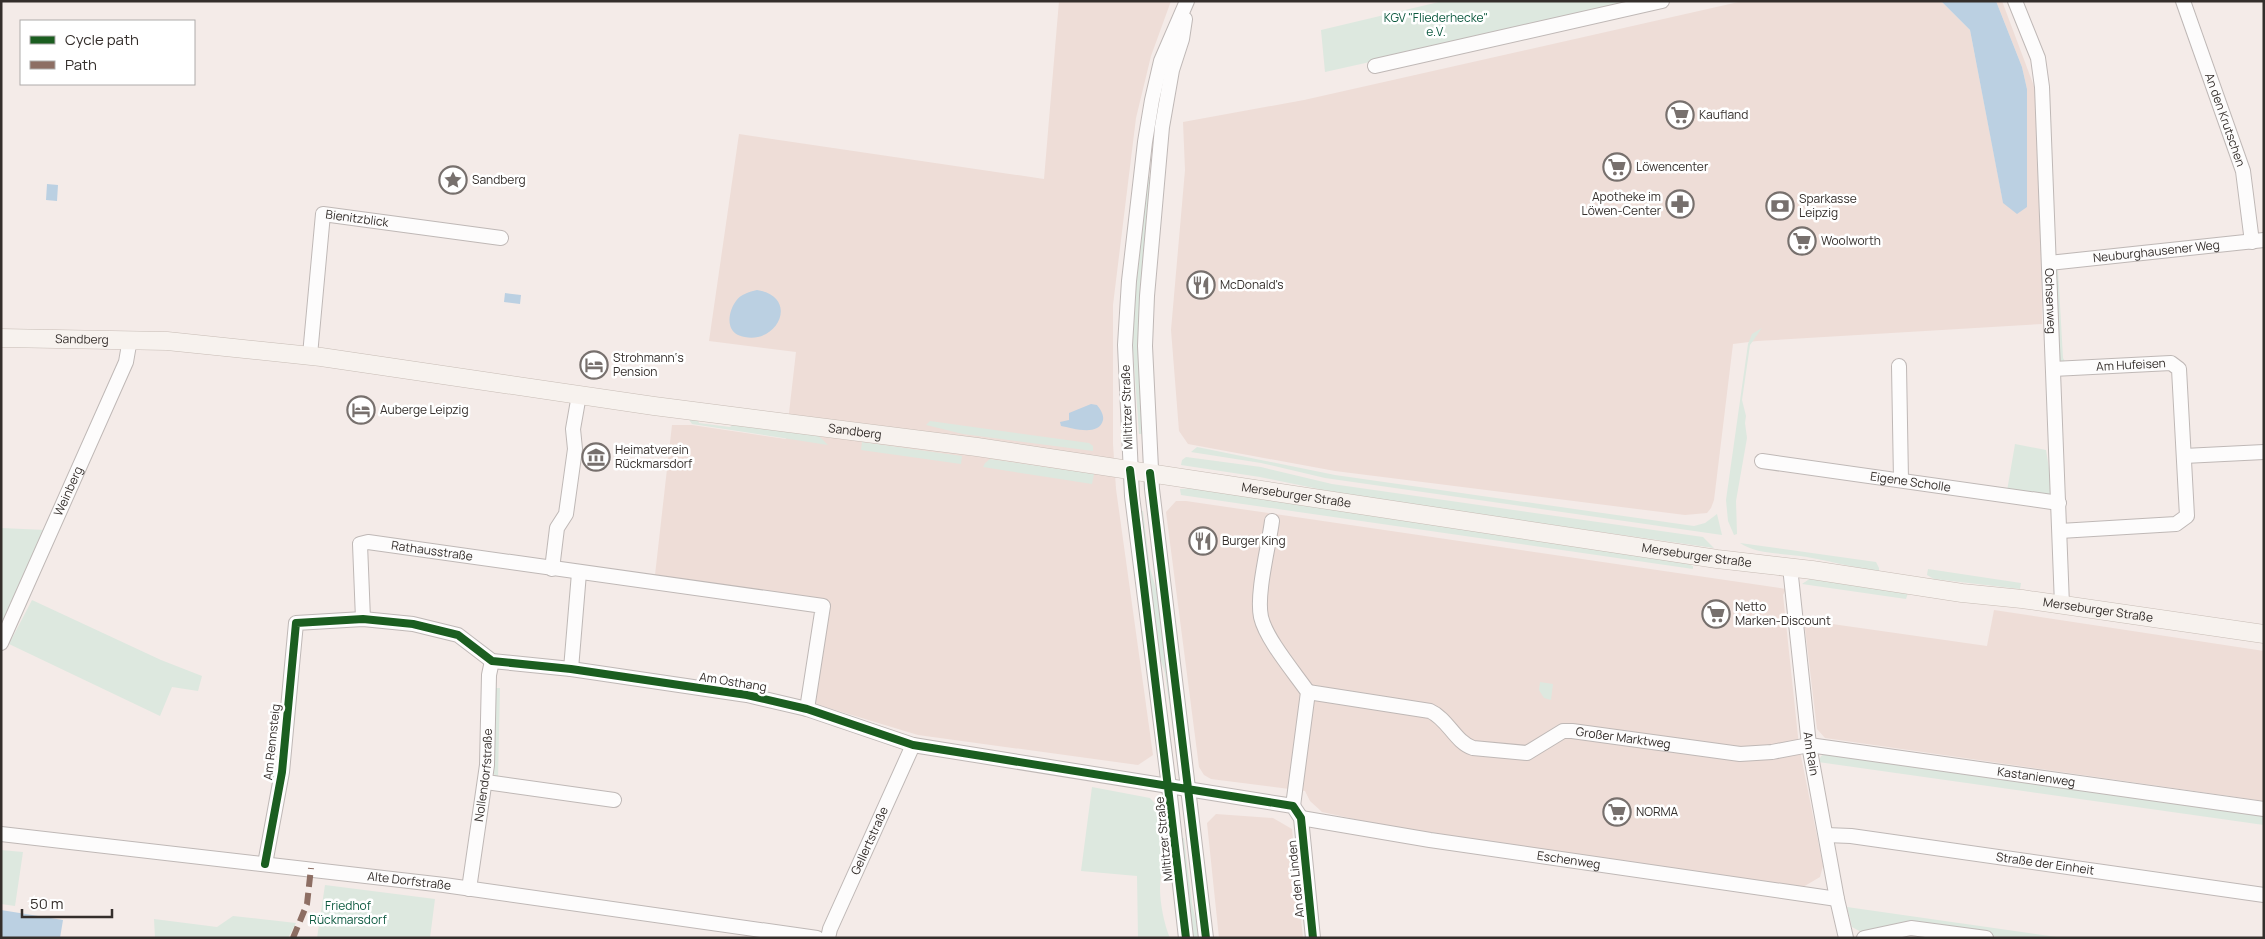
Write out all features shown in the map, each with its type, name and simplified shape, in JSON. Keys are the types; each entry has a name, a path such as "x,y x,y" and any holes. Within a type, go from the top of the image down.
{"main road":[{"name":"Sandberg","path":"1,338 130,339 198,343 310,355 654,406 977,447 1130,470"},
{"name":"Merseburger Straße","path":"1130,470 1717,559 1790,567 1962,593 2062,605 2264,634"}],"street":[{"name":"Miltitzer Straße","path":"1186,938 1130,470 1125,314 1145,142 1161,61 1187,1"},
{"name":"Miltitzer Straße","path":"1187,1 1182,39 1170,76 1160,143 1147,296 1145,346 1150,473 1206,938"},
{"path":"1375,66 1662,1"},
{"name":"Ochsenweg","path":"2015,1 2040,64 2062,605"},
{"name":"An den Krutschen","path":"2183,1 2243,171 2258,241"},
{"path":"1145,142 1160,143"},
{"name":"Bienitzblick","path":"310,355 323,214 501,238"},
{"name":"Neuburghausener Weg","path":"2049,263 2258,241"},
{"name":"Weinberg","path":"1,643 126,362 130,339"},
{"name":"Am Hufeisen","path":"2053,369 2171,363 2179,369 2187,516 2176,524 2060,531"},
{"path":"1899,366 1901,480"},
{"path":"552,569 557,528 566,514 575,449 573,429 579,394"},
{"path":"2184,456 2264,452"},
{"name":"Eigene Scholle","path":"1762,461 2059,503"},
{"path":"1272,521 1260,599 1261,616 1267,633 1308,692 1293,806 1301,818"},
{"name":"Rathausstraße","path":"363,619 360,544 368,542 823,606 807,709"},
{"name":"Am Rain","path":"1790,567 1809,745 1846,938"},
{"path":"571,670 579,573"},
{"path":"363,619 405,622 447,631 467,641 492,662"},
{"name":"Am Rennsteig","path":"265,864 282,772 296,623 363,619"},
{"name":"Am Osthang","path":"492,662 571,670 747,695 807,709 913,745 1189,791 1293,806"},
{"name":"Nollendorfstraße","path":"469,889 486,782 489,675 492,662"},
{"name":"Großer Marktweg","path":"1308,692 1430,712 1441,718 1467,746 1520,754 1533,751 1563,731 1740,754 1772,752 1809,745"},
{"name":"Gellertstraße","path":"828,938 857,865 913,745"},
{"name":"Kastanienweg","path":"1809,745 2264,810"},
{"path":"486,782 614,800"},
{"name":"Eschenweg","path":"1301,818 1423,839 1837,899"},
{"name":"An den Linden","path":"1301,818 1313,938"},
{"name":"Alte Dorfstraße","path":"1,834 469,889 817,938"},
{"name":"Straße der Einheit","path":"1826,835 1851,836 2264,896"},
{"path":"1864,938 1911,928 1986,938"}],"shaded area":[{"path":"1059,1 1171,1 1151,56 1136,118 1113,305 1113,444 1116,489 1153,755 1138,765 918,735 812,703 828,603 655,575 672,425 692,425 786,439 796,352 709,341 739,134 1044,179"},
{"path":"1743,1 1941,1 1970,30 2003,202 2027,89 2022,67 1996,1 2002,1 2035,89 2041,217 2042,324 1733,344 1714,500 1707,513 1685,515 1335,471 1188,444 1179,431 1171,330 1185,170 1183,122 1304,100"},
{"path":"1176,501 1786,589 1783,595 1799,746 1823,866 1820,877 1803,887 1410,831 1322,812 1310,801 1305,791 1211,779 1204,775 1199,767 1166,512"},
{"path":"1994,610 2264,651 2264,801 1825,738 1817,729 1804,620 1987,646"},
{"path":"1216,814 1273,818 1292,829 1303,938 1219,938 1207,823"}],"green space":[{"name":"KGV \"Fliederhecke\" e.V.","path":"1443,1 1644,1 1325,72 1321,30"},
{"path":"1147,177 1150,177 1141,282 1142,434 1139,434 1131,322"},
{"path":"2058,269 2063,358 2066,363 2059,360 2054,274"},
{"path":"1762,328 1750,345 1742,400 1746,416 1747,438 1736,501 1737,534 1734,535 1728,521 1726,500 1748,344 1752,334"},
{"path":"687,417 697,418 699,423 730,427 734,423 818,435 828,445 692,424"},
{"path":"930,421 1089,443 1093,446 1093,451 963,434 926,425"},
{"path":"862,442 962,456 961,464 861,450"},
{"path":"2015,444 2046,450 2053,493 2050,496 2007,491"},
{"path":"1197,447 1335,475 1694,526 1705,523 1717,514 1722,535 1325,478 1261,463 1191,452"},
{"path":"1186,457 1261,467 1332,484 1703,537 1714,548 1362,498 1260,477 1181,465 1182,460"},
{"path":"990,459 1094,474 1092,484 983,467"},
{"path":"1193,488 1675,559 1693,566 1693,569 1181,495 1180,489"},
{"path":"1140,511 1143,511 1150,568 1161,606 1178,738 1174,739 1165,673 1158,652"},
{"path":"1,528 46,530 1,627"},
{"path":"1740,543 1876,562 1879,571 1807,557 1763,552"},
{"path":"1928,569 2021,583 2020,589 1934,579 1927,575"},
{"path":"1811,578 1908,593 1906,599 1802,584"},
{"path":"32,600 161,660 202,676 198,691 172,687 160,716 9,644"},
{"path":"1540,682 1553,684 1551,700 1544,698 1539,690"},
{"path":"493,688 500,688 498,779 493,773"},
{"path":"1826,753 2264,815 2264,825 1818,762 1821,756"},
{"path":"1092,787 1150,798 1157,807 1162,817 1164,829 1164,853 1160,888 1161,900 1164,920 1170,938 1138,938 1137,876 1081,871"},
{"path":"1181,838 1184,838 1192,904 1200,938 1192,938"},
{"path":"1,850 23,852 15,906 1,904"},
{"name":"Friedhof Rückmarsdorf","path":"325,885 435,899 430,938 317,938"},
{"path":"1847,907 2064,938 2007,938 1917,925 1863,933 1852,927"},
{"path":"233,916 296,923 288,938 155,938 154,919 217,927"}],"water":[{"path":"1941,1 1996,1 2022,67 2027,89 2027,207 2017,214 2003,203 1970,30"},
{"path":"47,184 58,185 57,201 46,200"},
{"path":"757,290 771,295 778,302 781,311 779,321 773,329 763,335 752,338 738,335 731,328 730,324 732,309 740,297"},
{"path":"505,293 521,295 520,304 504,302"},
{"path":"1091,404 1097,405 1103,416 1103,420 1096,428 1085,430 1061,426 1060,422 1069,420 1069,413"},
{"path":"1,910 63,920 60,938 1,938"}],"marked path":[{"path":"293,938 307,904 311,868"}],"cycle path":[{"path":"1130,470 1186,938"},
{"path":"1150,473 1206,938"},
{"path":"265,864 282,772 296,623 363,619 413,624 458,635 492,661 571,669 747,695 807,709 913,745 1293,806 1301,818 1313,938"}],"place":[{"name":"Kaufland","path":"1680,115"},
{"name":"Löwencenter","path":"1617,167"},
{"name":"Sandberg","path":"453,180"},
{"name":"Apotheke im Löwen-Center","path":"1680,204"},
{"name":"Sparkasse Leipzig","path":"1780,206"},
{"name":"Woolworth","path":"1802,241"},
{"name":"McDonald's","path":"1201,285"},
{"name":"Strohmann‘s Pension","path":"594,365"},
{"name":"Auberge Leipzig","path":"361,410"},
{"name":"Heimatverein Rückmarsdorf","path":"596,457"},
{"name":"Burger King","path":"1203,541"},
{"name":"Netto Marken-Discount","path":"1716,614"},
{"name":"NORMA","path":"1617,812"}]}
